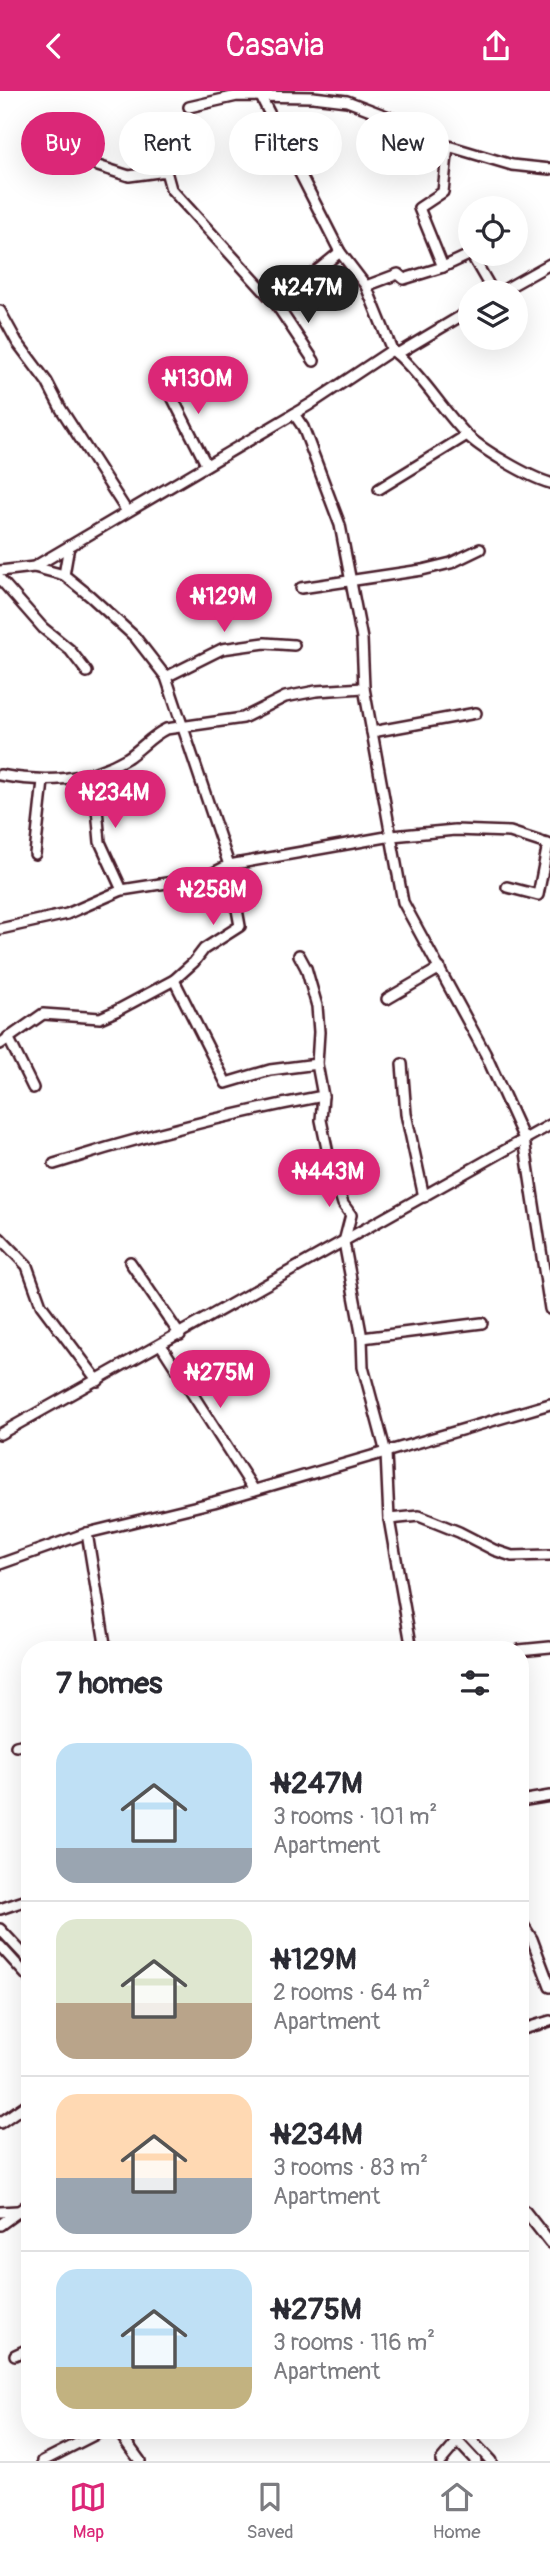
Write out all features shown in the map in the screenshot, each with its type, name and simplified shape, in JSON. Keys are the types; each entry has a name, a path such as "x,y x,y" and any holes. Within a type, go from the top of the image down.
{"street":[{"path":"259,94 340,252 366,286 395,352 411,366 467,435 533,478 550,483"},
{"path":"189,107 236,96 259,94 347,101 376,112"},
{"path":"449,146 513,165 550,169"},
{"path":"105,168 129,176 166,171 172,189 276,304 314,361"},
{"path":"443,267 419,208 443,192 445,175"},
{"path":"276,304 340,252"},
{"path":"366,286 398,274 404,279 458,260"},
{"path":"521,280 550,264"},
{"path":"0,311 17,342 47,382 61,409 126,510"},
{"path":"34,567 126,510 458,317"},
{"path":"164,381 206,464"},
{"path":"303,427 309,405"},
{"path":"294,414 303,427 340,526 362,639 364,688 403,902 485,1053 524,1139 550,1309"},
{"path":"379,489 467,435"},
{"path":"64,575 69,546"},
{"path":"302,588 451,563 480,549"},
{"path":"0,571 34,567 64,575 135,637 166,677 229,865 240,926 204,949 174,980 100,1018 43,1014 0,1044"},
{"path":"0,579 43,628 70,650 87,672"},
{"path":"166,677 222,649 265,643 294,645"},
{"path":"0,775 43,781 94,775 129,757 156,733 166,729 243,718 285,697 316,691 364,688"},
{"path":"372,732 476,713"},
{"path":"94,775 100,842 122,890"},
{"path":"35,854 43,781"},
{"path":"0,929 67,914 122,890 205,877 229,865 392,836 456,830 510,832 549,844 538,895 507,887"},
{"path":"299,955 306,968 317,1006 317,1064 323,1096 321,1120 330,1163 343,1204 351,1215 344,1242 362,1338 363,1367 386,1453 389,1519 410,1641"},
{"path":"387,999 440,968"},
{"path":"174,980 226,1083 270,1070 317,1064"},
{"path":"8,1037 33,1088"},
{"path":"402,1064 406,1114 424,1197"},
{"path":"54,1164 162,1132 259,1108 323,1096"},
{"path":"0,1434 550,1125"},
{"path":"538,1235 550,1233"},
{"path":"0,1238 27,1266 41,1305 98,1381"},
{"path":"130,1262 180,1335"},
{"path":"362,1338 482,1323"},
{"path":"161,1345 254,1490"},
{"path":"0,1564 87,1533 165,1515 550,1404"},
{"path":"389,1519 419,1516 512,1556 550,1555"},
{"path":"87,1533 105,1641"},
{"path":"529,1649 550,1647"},
{"path":"16,1746 21,1745"},
{"path":"529,1800 550,1796"},
{"path":"0,1909 21,1902"},
{"path":"0,1929 21,1951"},
{"path":"529,1934 550,1987"},
{"path":"0,1946 21,1969"},
{"path":"529,2027 550,2021"},
{"path":"0,2123 21,2108"},
{"path":"0,2212 19,2211"},
{"path":"0,2225 19,2211"},
{"path":"529,2217 550,2243"},
{"path":"15,2355 21,2352"},
{"path":"43,2461 86,2439"},
{"path":"124,2439 141,2461"},
{"path":"470,2439 491,2461"},
{"path":"441,2461 458,2441 476,2461"}]}
